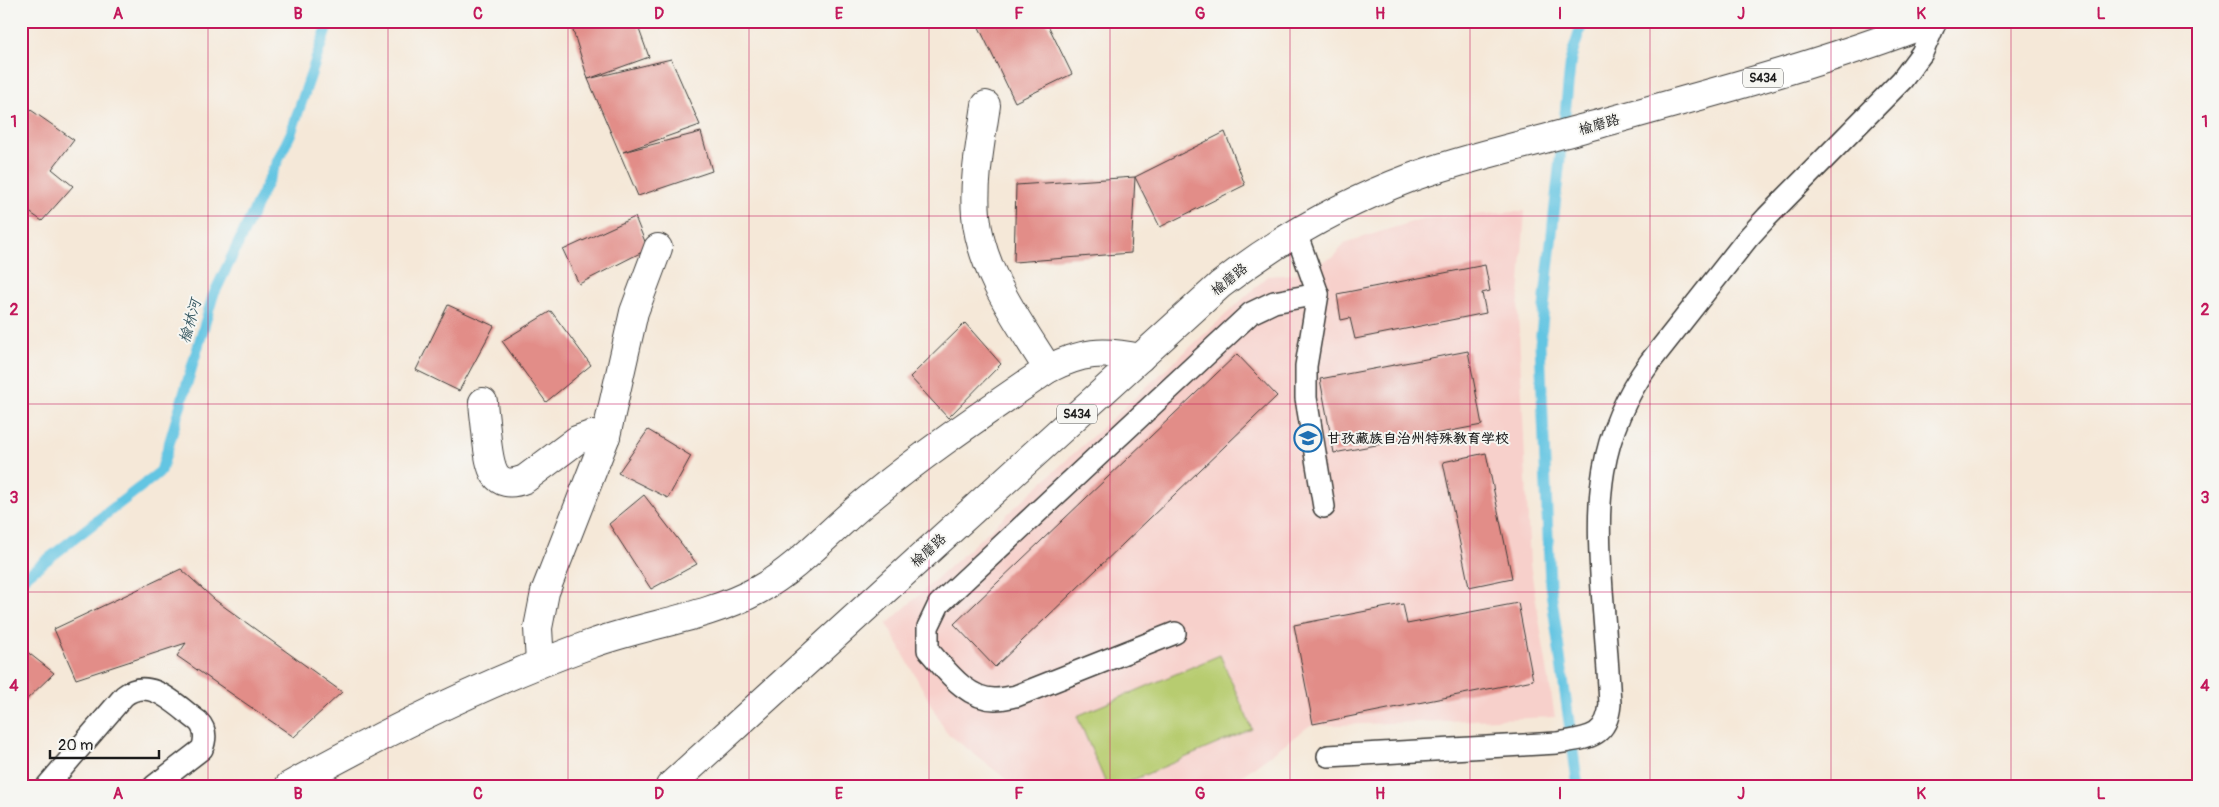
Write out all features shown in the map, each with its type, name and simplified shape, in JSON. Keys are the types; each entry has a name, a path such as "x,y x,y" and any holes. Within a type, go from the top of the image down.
{"street":[{"name":"榆磨路","path":"670,786 1220,285 1256,257 1335,211 1411,178 1820,61 1935,21"},
{"path":"986,105 975,189 976,216 981,243 989,268 1000,291 1048,369"},
{"path":"540,663 538,628 545,592 606,436 634,312 658,248"},
{"path":"289,786 385,733 488,684 602,640 714,608 757,590 795,564 867,500 924,454 1048,369 1068,358 1090,353 1115,352 1140,358"},
{"path":"483,402 490,466 495,475 504,482 514,483 525,479 584,436 606,436"}],"lane":[{"path":"1328,756 1557,743 1587,737 1597,733 1604,727 1609,717 1610,704 1598,516 1605,462 1616,423 1637,381 1650,362 1747,239 1902,80 1922,53 1935,21"},
{"path":"1296,233 1318,294 1305,382 1324,507"},
{"path":"1175,633 1016,696 996,700 974,695 954,678 928,650 928,627 939,604 1251,313 1274,302 1318,294"},
{"path":"46,786 124,696 131,690 139,688 157,691 204,726 205,742 202,749 154,786"}],"shaded area":[{"name":"甘孜藏族自治州特殊教育学校","path":"1525,211 1518,311 1530,564 1555,717 1309,726 1228,786 1015,786 946,732 887,624 1268,276 1294,274 1335,256 1344,243 1422,219"}],"green space":[{"path":"1220,655 1252,729 1119,786 1107,786 1077,716"}],"building":[{"path":"570,21 636,21 649,57 588,79"},
{"path":"976,21 1046,21 1072,74 1015,102"},
{"path":"671,59 700,125 623,152 701,132 712,171 638,196 588,79"},
{"path":"28,108 74,140 52,169 73,186 42,221 21,206 21,117"},
{"path":"1225,132 1245,185 1160,227 1135,177"},
{"path":"1135,177 1131,253 1014,262 1016,185"},
{"path":"635,217 648,249 579,284 563,250"},
{"path":"1485,265 1490,291 1482,293 1486,313 1355,339 1350,318 1341,320 1337,294"},
{"path":"448,305 494,326 459,391 416,370"},
{"path":"551,311 591,365 546,402 502,341"},
{"path":"965,323 1001,364 948,418 910,377"},
{"path":"1468,351 1482,425 1334,453 1320,379"},
{"path":"1237,354 1277,396 995,667 954,624"},
{"path":"648,430 691,456 668,498 618,473"},
{"path":"1486,453 1512,578 1469,587 1443,462"},
{"path":"644,495 697,564 651,589 609,524"},
{"path":"181,569 215,600 342,692 294,737 177,656 186,643 76,679 54,629"},
{"path":"1518,603 1533,680 1313,724 1294,625 1403,604 1407,624"},
{"path":"21,647 54,673 21,705"}],"waterway":[{"name":"榆林河","path":"21,580 161,471 213,296 291,133 329,21"},
{"path":"1580,786 1577,780 1550,584 1540,344 1571,58 1583,21"}],"place":[{"name":"甘孜藏族自治州特殊教育学校","path":"1308,438"}]}
